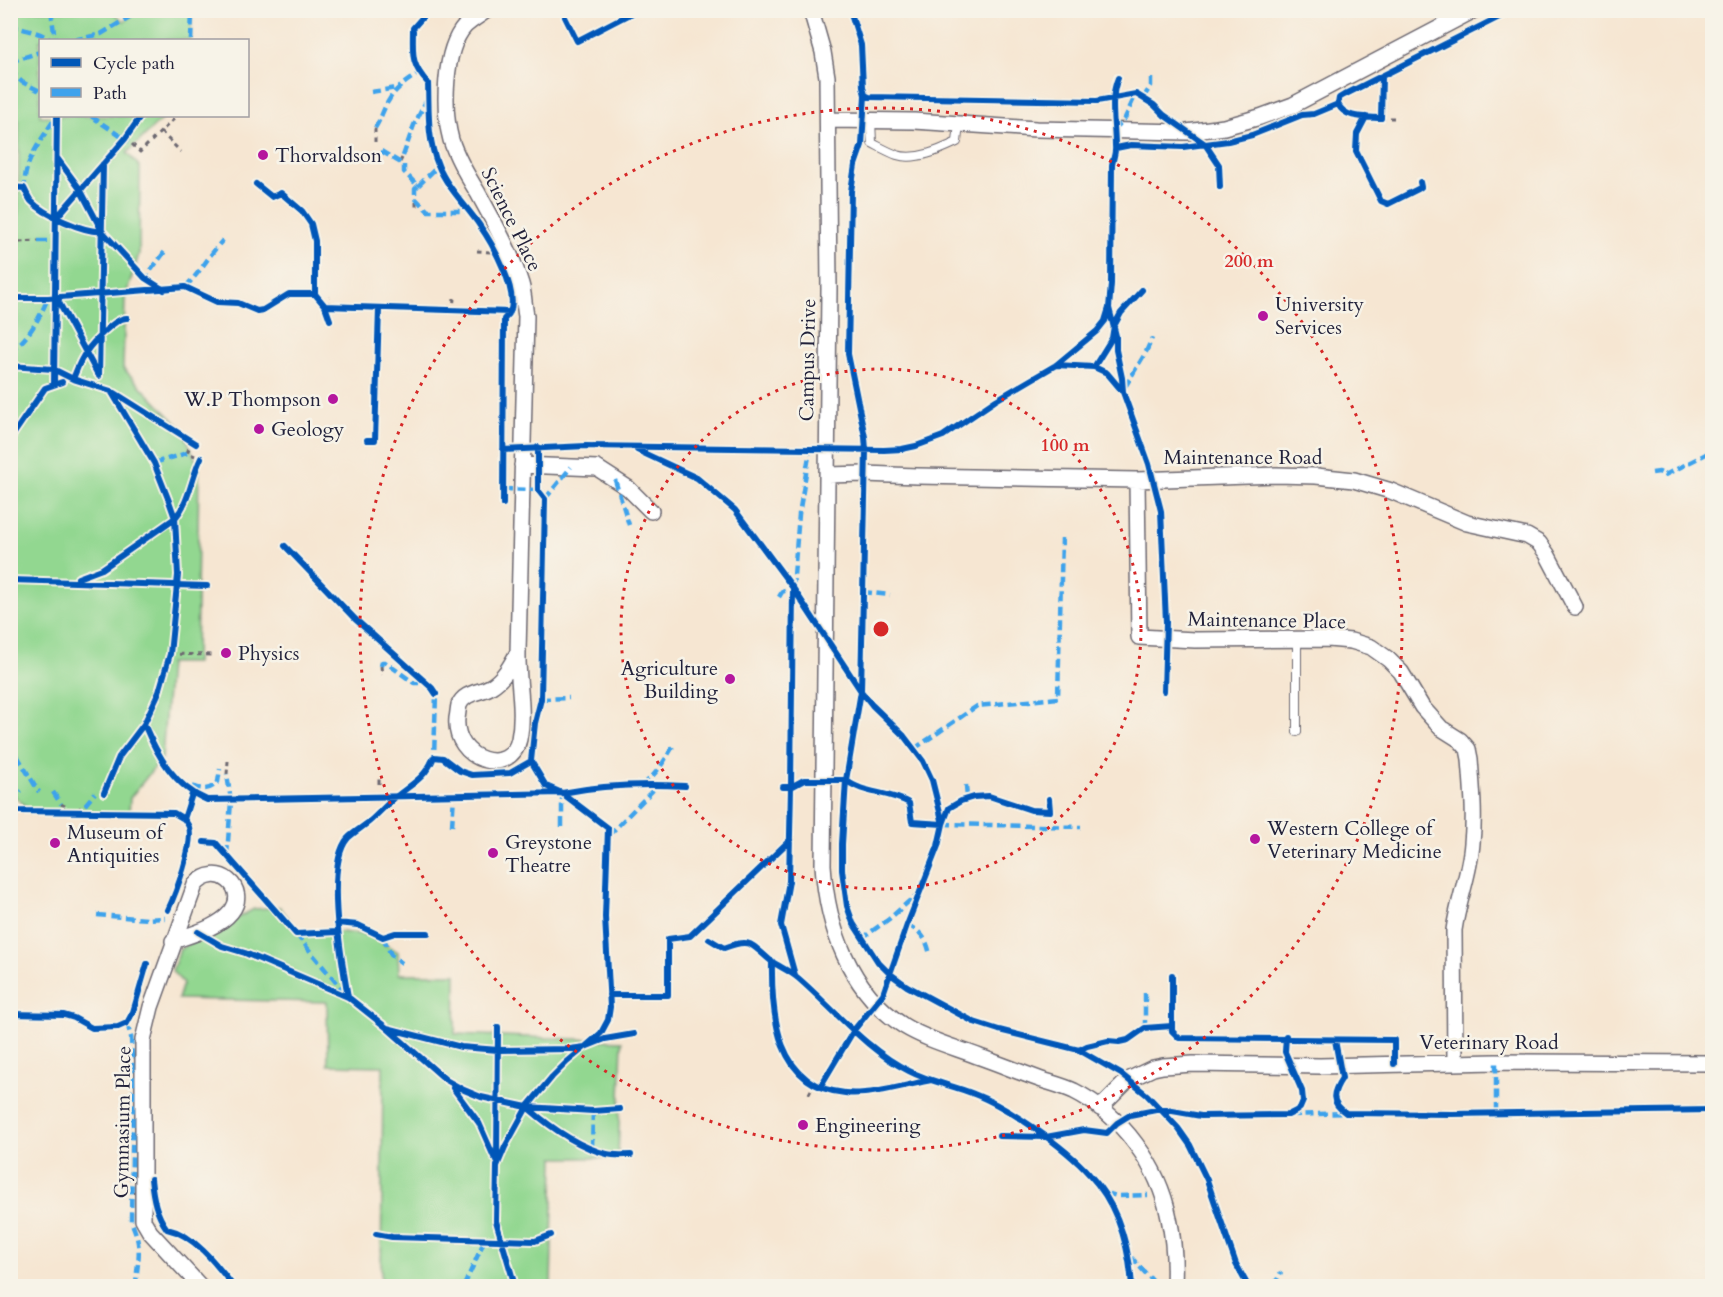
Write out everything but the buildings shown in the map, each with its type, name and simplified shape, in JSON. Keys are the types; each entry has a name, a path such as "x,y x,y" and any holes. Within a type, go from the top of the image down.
{"street":[{"name":"Science Place","path":"488,10 465,26 454,43 447,79 448,120 452,141 522,285 526,315 518,652 521,725 516,749 506,758 482,759 468,750 457,734 458,707 463,698 490,687 508,670 518,652"},
{"name":"Campus Drive","path":"811,10 821,44 827,77 829,289 822,865 834,933 856,977 877,1003 902,1025 941,1044 1072,1090 1100,1108 1137,1146 1162,1193 1169,1217 1173,1238 1174,1287"},
{"path":"828,120 872,120 1036,129 1187,132 1224,127 1293,105 1474,10"},
{"path":"522,465 597,468 628,488 651,511"},
{"name":"Maintenance Road","path":"827,475 1137,480 1276,475 1316,476 1362,482 1391,491 1467,523 1519,533 1539,543 1551,559 1575,607"},
{"name":"Maintenance Place","path":"1137,480 1139,637 1195,640 1328,639 1352,641 1371,647 1401,672 1422,707 1441,728 1460,740 1467,749 1470,759 1474,822 1472,845 1454,930 1455,1063"},
{"path":"490,687 501,687 520,699"},
{"name":"Gymnasium Place","path":"173,941 204,930 231,913 236,901 235,890 229,880 218,875 206,876 195,885 173,941 151,1007 143,1040 143,1220 150,1232 200,1287"},
{"name":"Veterinary Road","path":"1100,1108 1128,1080 1153,1068 1163,1066 1193,1064 1320,1066 1455,1063 1713,1063"}],"lane":[{"path":"872,120 872,143 899,156 917,156 938,151 957,142 959,124"},
{"path":"1297,640 1297,732"}],"path":[{"path":"132,144 140,152 176,117"},
{"path":"1381,118 1394,118"},
{"path":"375,128 375,141"},
{"path":"161,132 181,152"},
{"path":"400,162 403,156"},
{"path":"416,202 416,209"},
{"path":"19,242 38,241"},
{"path":"477,252 494,252"},
{"path":"329,306 330,297"},
{"path":"453,311 454,298"},
{"path":"196,444 190,447 187,453 201,458"},
{"path":"170,654 212,655"},
{"path":"381,666 381,675"},
{"path":"227,774 228,761"},
{"path":"379,784 380,775"},
{"path":"61,804 74,811 85,805"},
{"path":"809,1094 814,1084"}],"green space":[{"path":"11,10 111,11 124,21 138,11 192,11 191,39 39,39 39,117 164,117 127,153 140,167 139,254 125,298 123,368 183,430 199,468 196,663 169,663 162,758 130,798 129,813 32,812 11,793 10,230 18,219 19,120 11,119"},
{"path":"280,907 298,932 341,932 369,935 398,952 399,974 456,974 455,1034 622,1041 618,1158 554,1158 551,1286 381,1286 383,1066 328,1065 327,1002 178,999 183,983 172,971 180,949 254,909"}],"marked path":[{"path":"51,10 55,39"},
{"path":"78,39 101,34 141,10"},
{"path":"191,39 192,10"},
{"path":"357,13 407,14"},
{"path":"10,24 49,39"},
{"path":"10,62 39,52"},
{"path":"10,70 22,82 39,90"},
{"path":"375,128 392,96 402,85 419,73"},
{"path":"1143,98 1151,86 1151,77"},
{"path":"371,92 397,88"},
{"path":"1114,130 1125,118 1136,94"},
{"path":"403,156 414,125 426,101"},
{"path":"92,117 129,142"},
{"path":"26,191 26,172 29,163 55,118"},
{"path":"381,151 404,165 404,172 418,186 415,189 415,198 428,211 469,211"},
{"path":"418,186 438,166"},
{"path":"185,287 223,240"},
{"path":"38,241 57,241"},
{"path":"10,242 19,242"},
{"path":"143,281 166,250"},
{"path":"10,352 33,328 48,298"},
{"path":"1125,387 1152,338"},
{"path":"793,588 799,514 810,450"},
{"path":"1652,473 1659,472 1665,475 1712,451"},
{"path":"154,463 187,453"},
{"path":"545,499 571,467"},
{"path":"615,480 629,525"},
{"path":"503,489 538,490"},
{"path":"914,749 977,706 1058,698 1062,538"},
{"path":"779,597 782,592 793,588"},
{"path":"863,592 890,595"},
{"path":"381,666 382,662 385,662 414,683 419,683"},
{"path":"432,762 436,694 434,691"},
{"path":"541,699 569,698"},
{"path":"642,785 657,771 675,743"},
{"path":"10,744 39,792"},
{"path":"192,786 203,789 212,787 218,782 220,769"},
{"path":"227,774 231,801 227,855"},
{"path":"609,835 659,784"},
{"path":"966,785 967,799"},
{"path":"10,800 22,791"},
{"path":"53,792 61,804"},
{"path":"85,805 95,793"},
{"path":"562,793 562,827"},
{"path":"452,826 454,795"},
{"path":"943,824 1081,827"},
{"path":"861,939 915,896"},
{"path":"97,915 165,918"},
{"path":"907,925 923,936 930,955"},
{"path":"296,934 343,991"},
{"path":"383,937 391,955 402,963"},
{"path":"1145,993 1145,1028"},
{"path":"127,1023 131,1037 133,1086 131,1221 139,1247 136,1286"},
{"path":"1496,1062 1496,1113"},
{"path":"592,1148 593,1111"},
{"path":"1291,1115 1346,1113"},
{"path":"1106,1193 1117,1196 1148,1195"},
{"path":"464,1286 486,1237"},
{"path":"1131,1257 1157,1286 1161,1286"},
{"path":"1274,1286 1281,1272"}],"cycle path":[{"path":"429,10 413,28 413,51 415,64 428,83 429,124 434,155 447,181 491,244 503,268 511,292 510,312 504,319 503,504"},
{"path":"565,17 577,41 637,10"},
{"path":"850,10 861,45 865,95 862,145 855,165 851,191 848,354 866,450 861,691 846,780 842,844 842,870 847,906 853,923 878,962 907,986 974,1022 1079,1050 1121,1074 1147,1095 1178,1128 1190,1145 1207,1180 1236,1264 1248,1286"},
{"path":"1116,148 1131,145 1183,147 1228,141 1252,135 1302,115 1314,114 1338,104 1339,98 1344,95 1513,10"},
{"path":"1338,104 1350,115 1381,118 1382,76"},
{"path":"503,450 586,446 884,450 916,446 943,436 996,400 1056,365 1097,331 1105,321 1109,308 1111,284 1112,165 1115,153 1113,103 1118,78"},
{"path":"865,95 869,97 1097,101 1136,94 1205,144 1219,165 1220,187"},
{"path":"54,384 57,117"},
{"path":"57,217 125,139 140,117"},
{"path":"1366,117 1357,134 1356,151 1381,201 1388,204 1421,187 1420,182"},
{"path":"57,158 80,189 102,231 145,278 164,290"},
{"path":"99,376 103,164"},
{"path":"256,184 272,197 281,193 302,211 311,224 315,241 315,294 325,306 330,320"},
{"path":"10,187 24,188 31,201 54,217 85,229 102,231"},
{"path":"10,298 48,298 185,287 217,302 238,303 257,311 263,310 289,294 315,294"},
{"path":"1094,367 1112,338 1114,326 1121,313 1142,290"},
{"path":"57,299 97,373"},
{"path":"325,306 510,312"},
{"path":"367,440 375,440 379,308"},
{"path":"1109,308 1116,336 1123,392 1149,464 1161,511 1166,622 1164,691"},
{"path":"73,379 82,358 94,342 117,321 127,318"},
{"path":"1056,365 1094,367 1107,373 1123,392"},
{"path":"10,366 53,369 73,379 111,391 154,463 175,518 178,575 170,654 159,692 144,724 119,757 104,793"},
{"path":"10,439 45,388 62,382"},
{"path":"115,393 196,444"},
{"path":"348,997 339,938 336,891 341,851 348,838 420,777 434,757 443,758 460,771 472,775 510,773 531,761 535,723 541,699 545,499 538,490 538,447"},
{"path":"637,450 697,478 735,510 793,588"},
{"path":"78,578 102,569 175,518 184,504 201,458"},
{"path":"285,546 355,619 436,694"},
{"path":"10,580 207,586"},
{"path":"795,975 781,925 789,881 793,588 861,691 904,736 923,761 932,780 943,824 938,846 883,994 854,1030 820,1087"},
{"path":"144,724 168,769 185,787 207,800 562,793 624,786 685,786"},
{"path":"387,1028 461,1047 498,1050 585,1047 601,1033 608,1020 610,1007 605,917 608,828 562,793 546,786 531,761"},
{"path":"783,787 791,787 804,780 846,780 860,788 893,796 909,803 912,822 943,824 949,808 974,797 989,796 1031,810 1050,811 1049,799"},
{"path":"168,910 187,856 190,835 189,827 184,819 192,794"},
{"path":"10,808 17,811 174,813 184,819"},
{"path":"609,995 668,995 668,939 690,936 790,840"},
{"path":"204,842 216,843 296,934 338,932"},
{"path":"337,923 358,925 383,937 395,933 428,933"},
{"path":"198,932 222,946 245,953 348,997 446,1080 464,1090 481,1097 527,1107 593,1111 620,1109"},
{"path":"709,939 724,948 740,943 750,944 771,961 792,973 864,1041 893,1062 917,1075 988,1100 1019,1118 1066,1152 1099,1186 1115,1212 1125,1241 1132,1286"},
{"path":"772,961 773,1004 777,1025 792,1063 805,1078 822,1088 855,1094 888,1090 931,1080"},
{"path":"10,1014 64,1015 92,1028 118,1027 127,1023 133,1012 147,964"},
{"path":"1172,975 1172,1031 1179,1038 1394,1040 1394,1064"},
{"path":"1079,1050 1108,1041 1128,1040 1145,1028 1172,1026"},
{"path":"497,1160 498,1027"},
{"path":"515,1286 496,1221 497,1166 505,1147 527,1107 567,1062 585,1047 605,1039 634,1034"},
{"path":"999,1136 1046,1137 1084,1130 1107,1133 1130,1115 1161,1109 1201,1116 1288,1115 1300,1108 1303,1101 1302,1091 1285,1052 1286,1036"},
{"path":"1335,1040 1342,1078 1334,1097 1337,1105 1346,1113 1452,1114 1712,1110"},
{"path":"453,1088 479,1123 494,1157"},
{"path":"527,1107 555,1129 585,1147 610,1155 631,1155"},
{"path":"151,1179 156,1206 167,1229 187,1237 196,1244 233,1286"},
{"path":"376,1234 392,1237 535,1241 551,1235"}],"place":[{"name":"Thorvaldson","path":"263,155"},
{"name":"University Services","path":"1263,316"},
{"name":"W.P Thompson","path":"333,399"},
{"name":"Geology","path":"259,429"},
{"name":"Physics","path":"226,653"},
{"name":"Agriculture Building","path":"730,679"},
{"name":"Western College of Veterinary Medicine","path":"1255,839"},
{"name":"Museum of Antiquities","path":"55,843"},
{"name":"Greystone Theatre","path":"493,853"},
{"name":"Engineering","path":"803,1125"}]}
